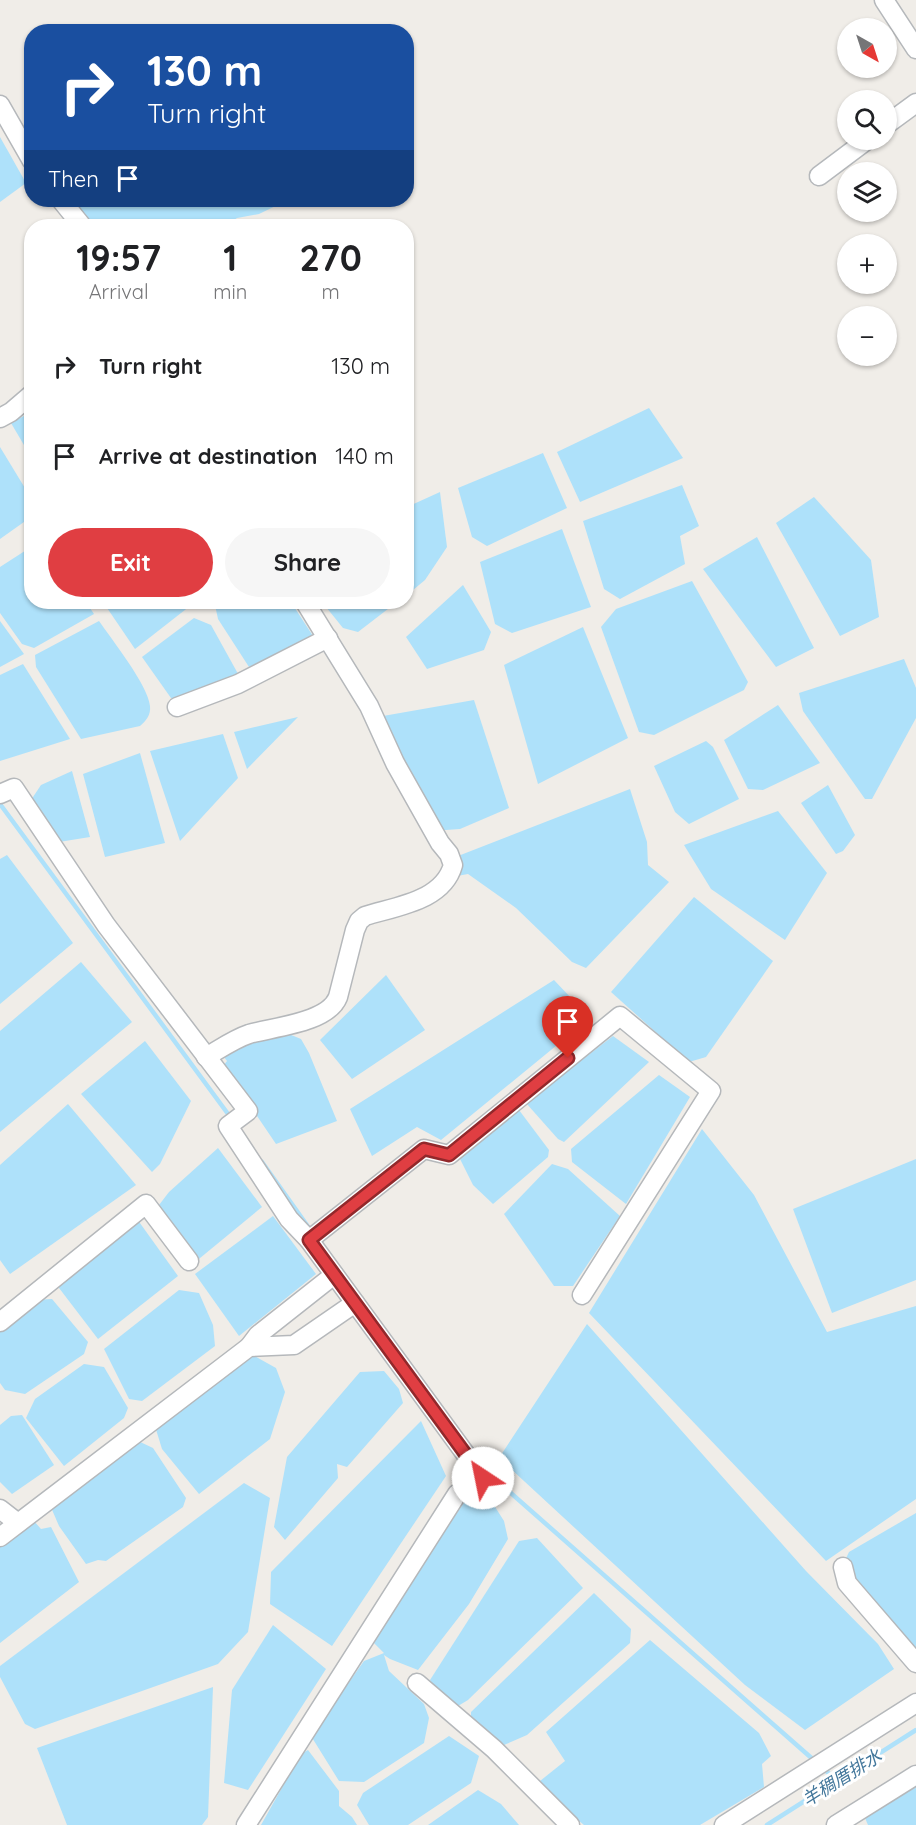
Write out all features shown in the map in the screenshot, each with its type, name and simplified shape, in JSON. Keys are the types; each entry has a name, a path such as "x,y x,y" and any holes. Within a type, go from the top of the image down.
{"lane":[{"path":"884,0 916,49"},
{"path":"897,117 916,103"},
{"path":"0,105 24,147"},
{"path":"819,176 854,150"},
{"path":"67,207 76,219"},
{"path":"0,418 24,401"},
{"path":"206,1057 246,1035 307,1020 328,1011 338,997 359,921 366,916 431,894 444,884 453,865 449,854 440,843 395,763 369,706 309,609"},
{"path":"177,707 238,684 328,638"},
{"path":"3,793 14,788 106,925 248,1111 233,1122 289,1219 309,1240 483,1478 457,1494 246,1825"},
{"path":"309,1240 424,1149 449,1155 620,1016 711,1091 582,1295"},
{"path":"0,1322 146,1204 189,1261"},
{"path":"0,1537 249,1347 258,1335 334,1275"},
{"path":"249,1347 294,1345 355,1303"},
{"path":"0,1509 18,1523"},
{"path":"843,1567 847,1583 916,1663"},
{"path":"417,1683 494,1749 570,1825"},
{"path":"724,1825 916,1703"},
{"path":"836,1825 856,1820 916,1775"}],"water":[{"path":"0,137 24,179 24,184 0,202"},
{"path":"71,207 274,207 259,214 236,219 82,219"},
{"path":"649,408 683,458 580,502 557,452"},
{"path":"24,416 24,445 11,423"},
{"path":"0,447 24,486 24,522 0,539"},
{"path":"543,453 567,508 487,546 472,537 458,488"},
{"path":"682,485 699,526 680,536 685,564 620,599 604,589 583,521"},
{"path":"440,492 447,547 425,580 414,589 414,504"},
{"path":"814,497 871,560 879,617 840,636 776,523"},
{"path":"562,529 591,607 512,633 495,624 480,562"},
{"path":"757,537 814,648 776,667 703,569"},
{"path":"24,552 24,609 91,609 94,614 34,648 22,644 0,613 0,567"},
{"path":"692,581 748,682 744,690 654,735 639,732 601,627 616,609"},
{"path":"463,585 491,632 484,650 427,669 406,637"},
{"path":"108,609 186,609 135,649"},
{"path":"216,609 296,609 313,636 249,667 218,619"},
{"path":"328,609 388,609 358,632 343,628"},
{"path":"194,618 211,625 242,681 189,705 171,698 142,657"},
{"path":"0,621 24,654 0,667"},
{"path":"99,621 143,687 148,697 150,712 140,726 81,739 36,667 35,655"},
{"path":"583,627 628,738 538,784 504,665"},
{"path":"904,659 916,688 916,718 872,799 865,799 803,711 799,693"},
{"path":"23,664 70,739 0,761 0,675"},
{"path":"474,700 509,808 460,829 432,831 383,716"},
{"path":"778,705 820,763 763,790 748,789 724,740"},
{"path":"298,717 247,769 234,732"},
{"path":"223,734 238,778 180,841 150,751"},
{"path":"706,741 713,747 739,799 689,824 675,812 654,766"},
{"path":"140,753 165,843 105,857 83,774"},
{"path":"72,771 90,837 59,842 29,803 41,785"},
{"path":"828,785 855,835 843,851 836,854 801,803"},
{"path":"630,789 647,842 648,865 669,882 586,968 572,962 516,908 468,874 457,876 458,856"},
{"path":"778,811 827,873 785,940 711,889 684,845"},
{"path":"7,855 73,943 0,1004 0,859"},
{"path":"694,897 773,961 706,1057 689,1062 611,992"},
{"path":"81,962 132,1022 0,1132 0,1031"},
{"path":"386,975 425,1030 352,1079 320,1040"},
{"path":"554,980 590,1018 441,1140 417,1127 372,1156 350,1109"},
{"path":"284,1032 301,1039 337,1121 276,1144 223,1066 227,1061 221,1053"},
{"path":"613,1036 649,1062 564,1142 558,1139 526,1103"},
{"path":"145,1041 191,1101 160,1164 152,1172 81,1094"},
{"path":"659,1075 690,1097 626,1204 572,1162 571,1149"},
{"path":"68,1104 136,1185 10,1274 0,1260 0,1165"},
{"path":"519,1110 549,1150 548,1157 493,1204 473,1185 460,1159"},
{"path":"702,1129 754,1195 827,1332 916,1306 916,1499 826,1561 589,1313"},
{"path":"218,1148 262,1207 194,1263 159,1205 169,1192"},
{"path":"916,1159 916,1280 832,1313 793,1209"},
{"path":"552,1164 568,1169 620,1216 573,1286 554,1286 504,1214"},
{"path":"273,1216 316,1274 239,1336 195,1274"},
{"path":"137,1219 178,1276 98,1339 56,1284"},
{"path":"179,1290 199,1293 213,1325 215,1346 142,1401 129,1399 104,1349"},
{"path":"52,1299 88,1342 84,1354 25,1394 5,1390 0,1383 0,1330 34,1300"},
{"path":"587,1324 806,1571 878,1644 894,1669 805,1730 745,1685 499,1458"},
{"path":"247,1352 276,1368 285,1392 270,1439 199,1494 162,1449 154,1423"},
{"path":"84,1364 104,1367 128,1408 124,1418 64,1466 26,1418 35,1399"},
{"path":"384,1371 399,1389 403,1403 347,1467 337,1464 338,1478 285,1540 274,1527 287,1457 360,1372"},
{"path":"22,1415 54,1465 12,1494 0,1482 0,1425 11,1416"},
{"path":"421,1421 446,1476 332,1646 270,1604 271,1572"},
{"path":"136,1440 153,1448 186,1498 183,1507 106,1561 98,1560 86,1564 59,1526 50,1505"},
{"path":"244,1483 270,1498 248,1632 218,1664 35,1729 25,1724 0,1677 0,1666"},
{"path":"482,1497 490,1499 504,1521 508,1539 469,1604 418,1670 384,1655 389,1671 424,1704 429,1718 424,1743 364,1782 339,1781 311,1736 364,1661 384,1653 372,1641 465,1501"},
{"path":"916,1513 916,1649 840,1571 849,1552"},
{"path":"33,1520 41,1529 51,1527 79,1582 0,1643 0,1543"},
{"path":"537,1538 583,1588 468,1700 453,1709 434,1688 430,1680 519,1541"},
{"path":"594,1593 631,1629 630,1643 527,1735 504,1745 471,1724 471,1712"},
{"path":"273,1625 326,1669 248,1790 224,1783 232,1690"},
{"path":"650,1640 759,1733 771,1756 762,1764 764,1787 700,1825 584,1825 535,1785 565,1761 546,1732"},
{"path":"213,1687 208,1817 202,1825 67,1825 37,1748"},
{"path":"449,1736 479,1756 471,1783 408,1825 369,1825 357,1805 363,1793"},
{"path":"308,1750 339,1791 339,1806 352,1817 357,1825 261,1825 301,1754"},
{"path":"916,1787 916,1825 868,1825 865,1818"},
{"path":"478,1790 501,1804 519,1825 428,1825"}],"waterway":[{"path":"0,804 231,1118"},
{"path":"262,1162 309,1228"},
{"path":"487,1472 816,1762"},
{"name":"羊稠厝排水","path":"767,1825 916,1730"},
{"path":"823,1768 837,1781"}],"route":[{"path":"483,1478 473,1461 309,1240 424,1149 449,1155 568,1058"}]}
